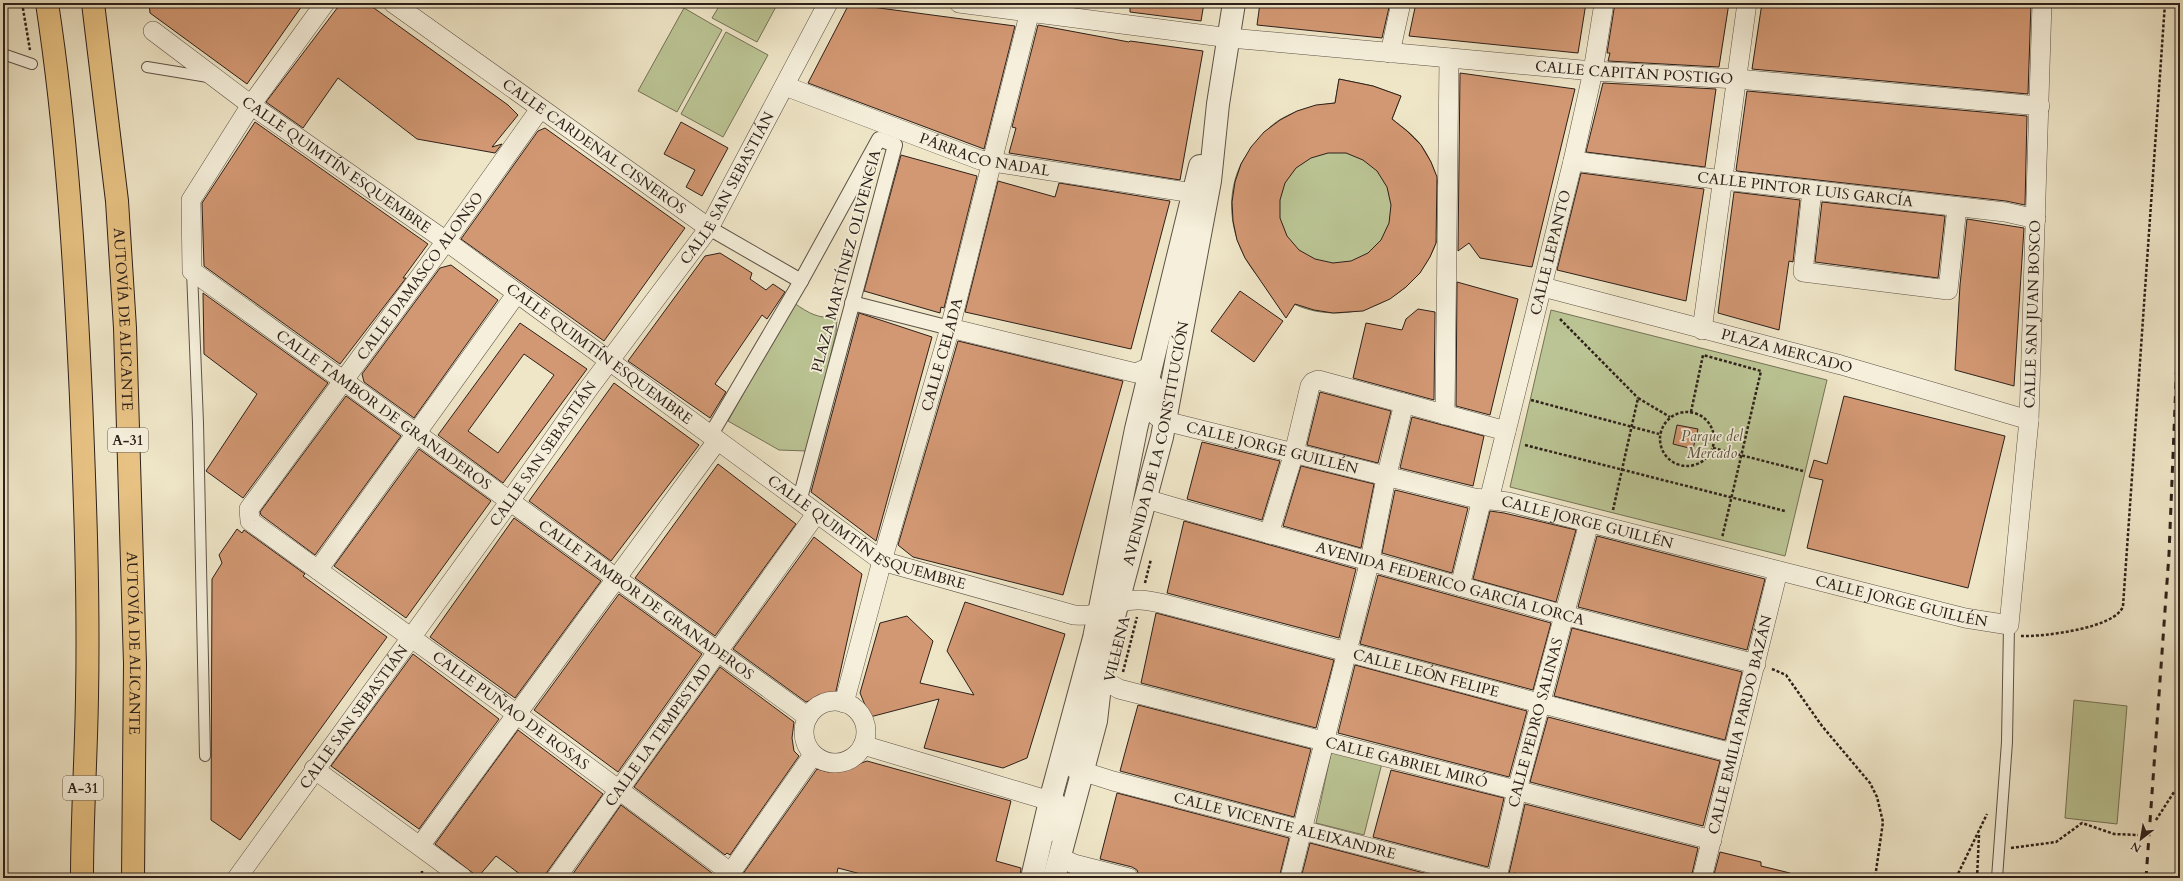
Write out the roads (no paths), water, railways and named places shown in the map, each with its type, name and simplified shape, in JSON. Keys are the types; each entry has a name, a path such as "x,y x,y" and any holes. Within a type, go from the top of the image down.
{"highway":[{"name":"A-31","path":"47,3 70,203 78,325 84,479 87,697 83,791 82,878"},
{"name":"AUTOVÍA DE ALICANTE","path":"93,3 117,201 125,328 135,664 133,878"}],"street":[{"path":"192,271 191,200 251,105 325,3"},
{"name":"CALLE CARDENAL CISNEROS","path":"393,3 540,110 709,228 800,281"},
{"name":"CALLE SAN SEBASTIÁN","path":"237,878 314,769 510,501 610,361 709,228 828,3"},
{"name":"CALLE CAPITÁN POSTIGO","path":"959,3 1030,8 1230,38 1593,71 1737,79 2040,106"},
{"name":"AVENIDA DE LA CONSTITUCIÓN","path":"1054,878 1096,720 1110,684 1103,660 1108,608 1147,495 1165,421 1210,181 1218,104 1230,38 1234,3"},
{"path":"1390,53 1401,3"},
{"name":"CALLE LEPANTO","path":"1460,586 1506,431 1542,287 1573,161 1593,71 1604,3"},
{"path":"1702,330 1747,3"},
{"name":"CALLE SAN JUAN BOSCO","path":"2008,630 2029,420 2040,106 2042,3"},
{"name":"CALLE CELADA","path":"844,703 882,561 950,328 1030,8"},
{"name":"CALLE QUIMTÍN ESQUEMBRE","path":"153,31 251,105 446,241 610,361 713,439 882,561 1074,615 1090,616 1108,608"},
{"path":"1445,415 1449,58"},
{"name":"PÁRRACO NADAL","path":"785,86 980,160 1193,192"},
{"path":"1032,878 1050,800 1078,703 1094,638 1108,608 1136,429 1193,192 1218,104"},
{"name":"CALLE DAMASCO ALONSO","path":"250,521 248,509 446,241 540,110"},
{"name":"PLAZA MARTÍNEZ OLIVENCIA","path":"713,439 879,138 895,145 799,502"},
{"name":"CALLE PINTOR LUIS GARCÍA","path":"1573,161 1723,180 2005,212 2036,219"},
{"path":"1812,190 1803,272 1948,290 1957,207"},
{"name":"CALLE TAMBOR DE GRANADEROS","path":"192,271 808,717"},
{"name":"PLAZA MERCADO","path":"1542,287 1702,330 1841,365 2029,420"},
{"path":"318,570 517,293"},
{"path":"852,303 1136,373 1152,366"},
{"path":"1165,310 1165,340 1151,407 1153,414 1165,421"},
{"path":"1269,534 1294,453 1310,386 1313,382 1318,380 1506,431"},
{"path":"1290,878 1370,560 1404,403"},
{"name":"CALLE JORGE GUILLÉN","path":"1165,421 1387,476 1485,499 1508,502 2008,630"},
{"path":"420,846 618,578 713,439"},
{"name":"AVENIDA FEDERICO GARCÍA LORCA","path":"1147,495 1153,501 1164,505 1370,560 1564,615 1756,664"},
{"name":"CALLE LA TEMPESTAD","path":"556,878 719,652 816,514"},
{"name":"CALLE PUÑAO DE ROSAS","path":"250,521 620,790 729,876"},
{"name":"CALLE PEDRO SALINAS","path":"1497,878 1517,790 1589,523"},
{"name":"CALLE EMILIA PARDO BAZÁN","path":"1702,878 1778,571"},
{"name":"CALLE LEÓN FELIPE","path":"1108,608 1141,600 1347,651 1540,704 1733,753"},
{"path":"1074,615 1094,638"},
{"name":"CALLE GABRIEL MIRÓ","path":"1110,684 1324,741 1712,840"},
{"path":"836,701 844,703 858,712 863,720 866,737 858,753 850,760 831,764 813,755 807,746 804,737 804,727 808,717 819,705 836,701"},
{"path":"1078,703 1082,725 1073,760 1075,769 1082,772"},
{"path":"863,745 1057,803 1063,812 1046,878"},
{"path":"729,876 813,755"},
{"path":"314,769 463,878"},
{"name":"CALLE VICENTE ALEIXANDRE","path":"1082,772 1487,878"},
{"path":"1061,855 1065,860 1074,864 1129,878"}],"lane":[{"path":"3,54 32,64"},
{"path":"146,67 216,78"},
{"path":"192,271 198,423 205,756"},
{"path":"1997,878 2007,742 2008,630"}],"railway":[{"path":"2146,878 2169,554 2180,284"}],"park label":[{"name":"Parque del Mercado","path":"1712,444"}]}
